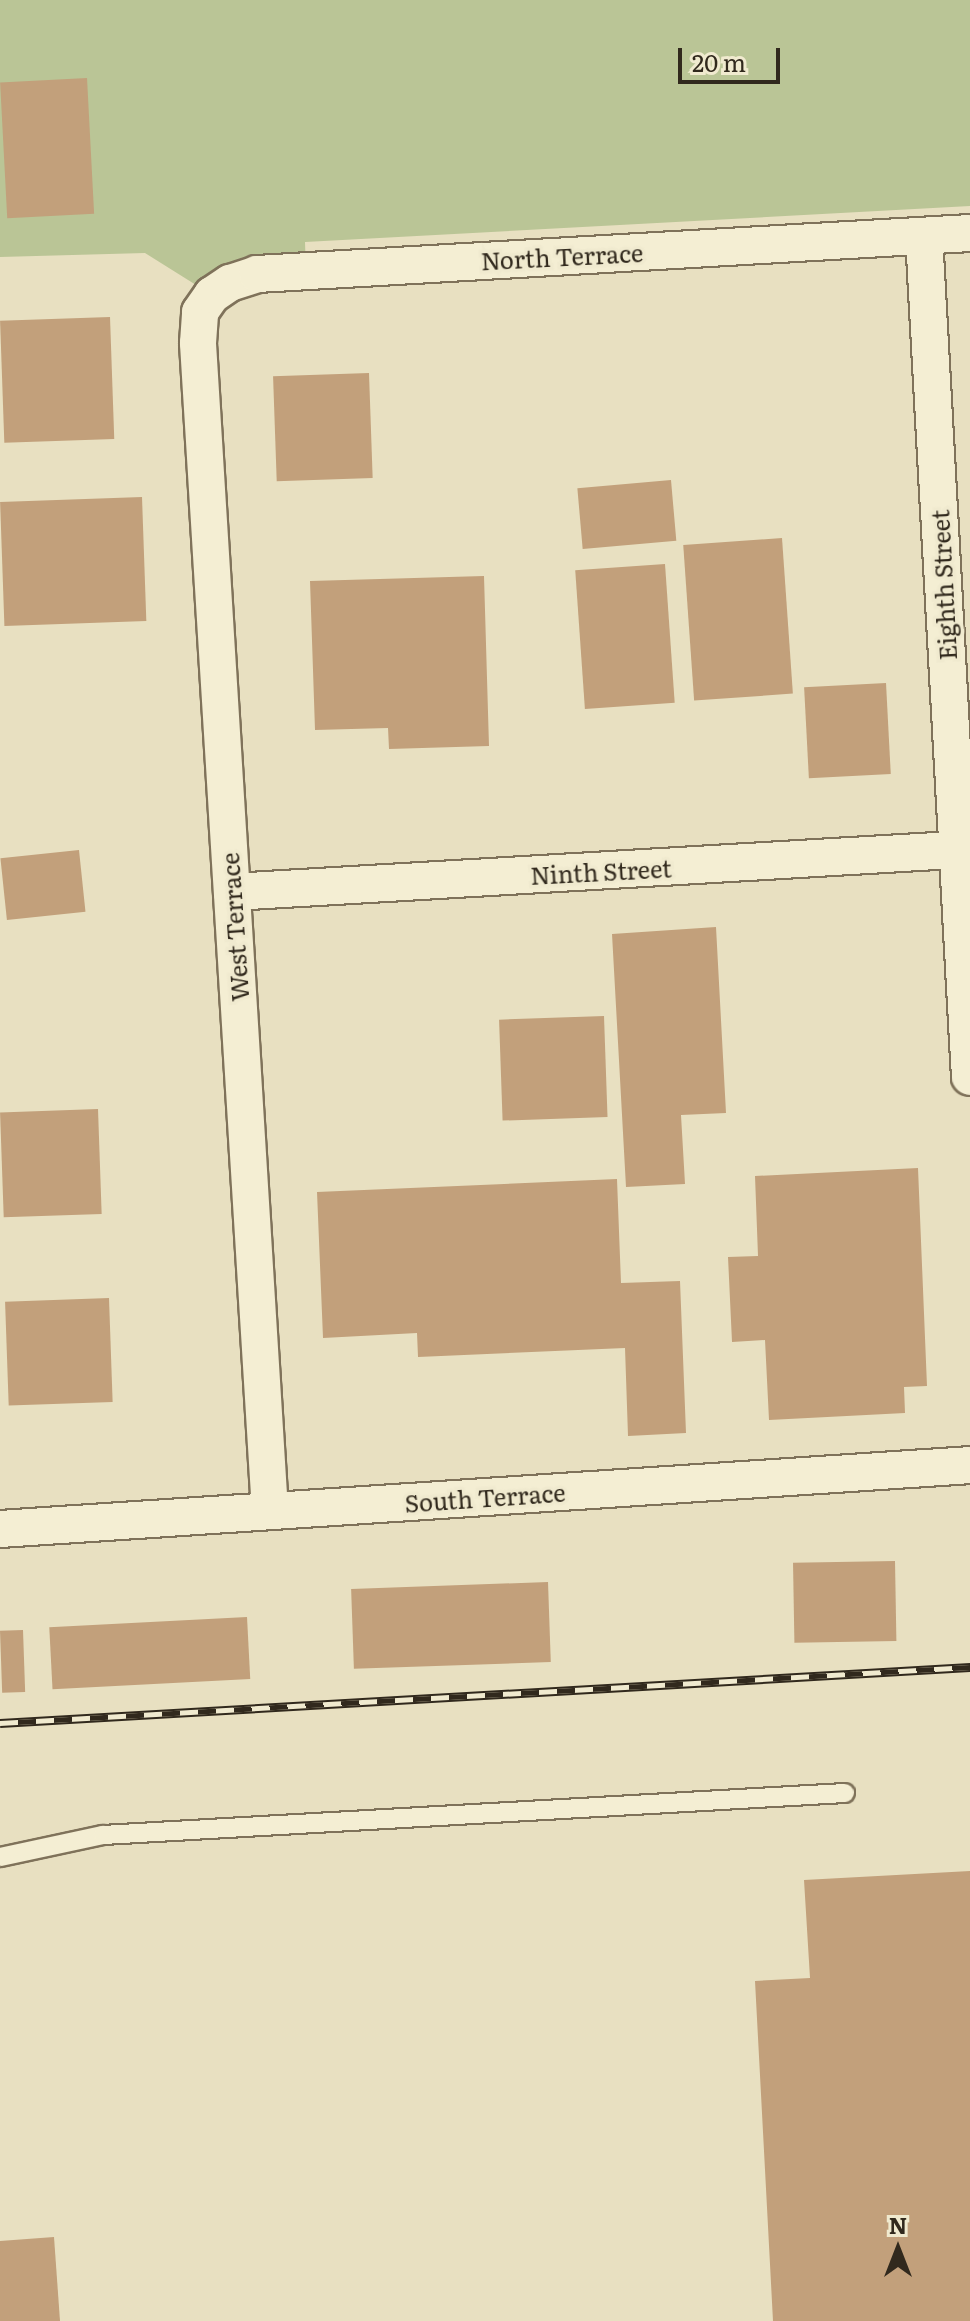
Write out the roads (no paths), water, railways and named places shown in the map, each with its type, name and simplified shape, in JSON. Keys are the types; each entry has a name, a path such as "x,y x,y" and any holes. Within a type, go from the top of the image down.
{"street":[{"name":"North Terrace","path":"198,343 200,312 212,295 230,283 257,274 970,233"},
{"name":"Eighth Street","path":"924,236 964,850 970,1077"},
{"name":"West Terrace","path":"198,343 270,1511"},
{"name":"Ninth Street","path":"232,892 964,850"},
{"name":"South Terrace","path":"0,1529 970,1465"}],"lane":[{"path":"0,1857 103,1835 845,1793"}],"railway":[{"path":"0,1723 970,1667"}]}
